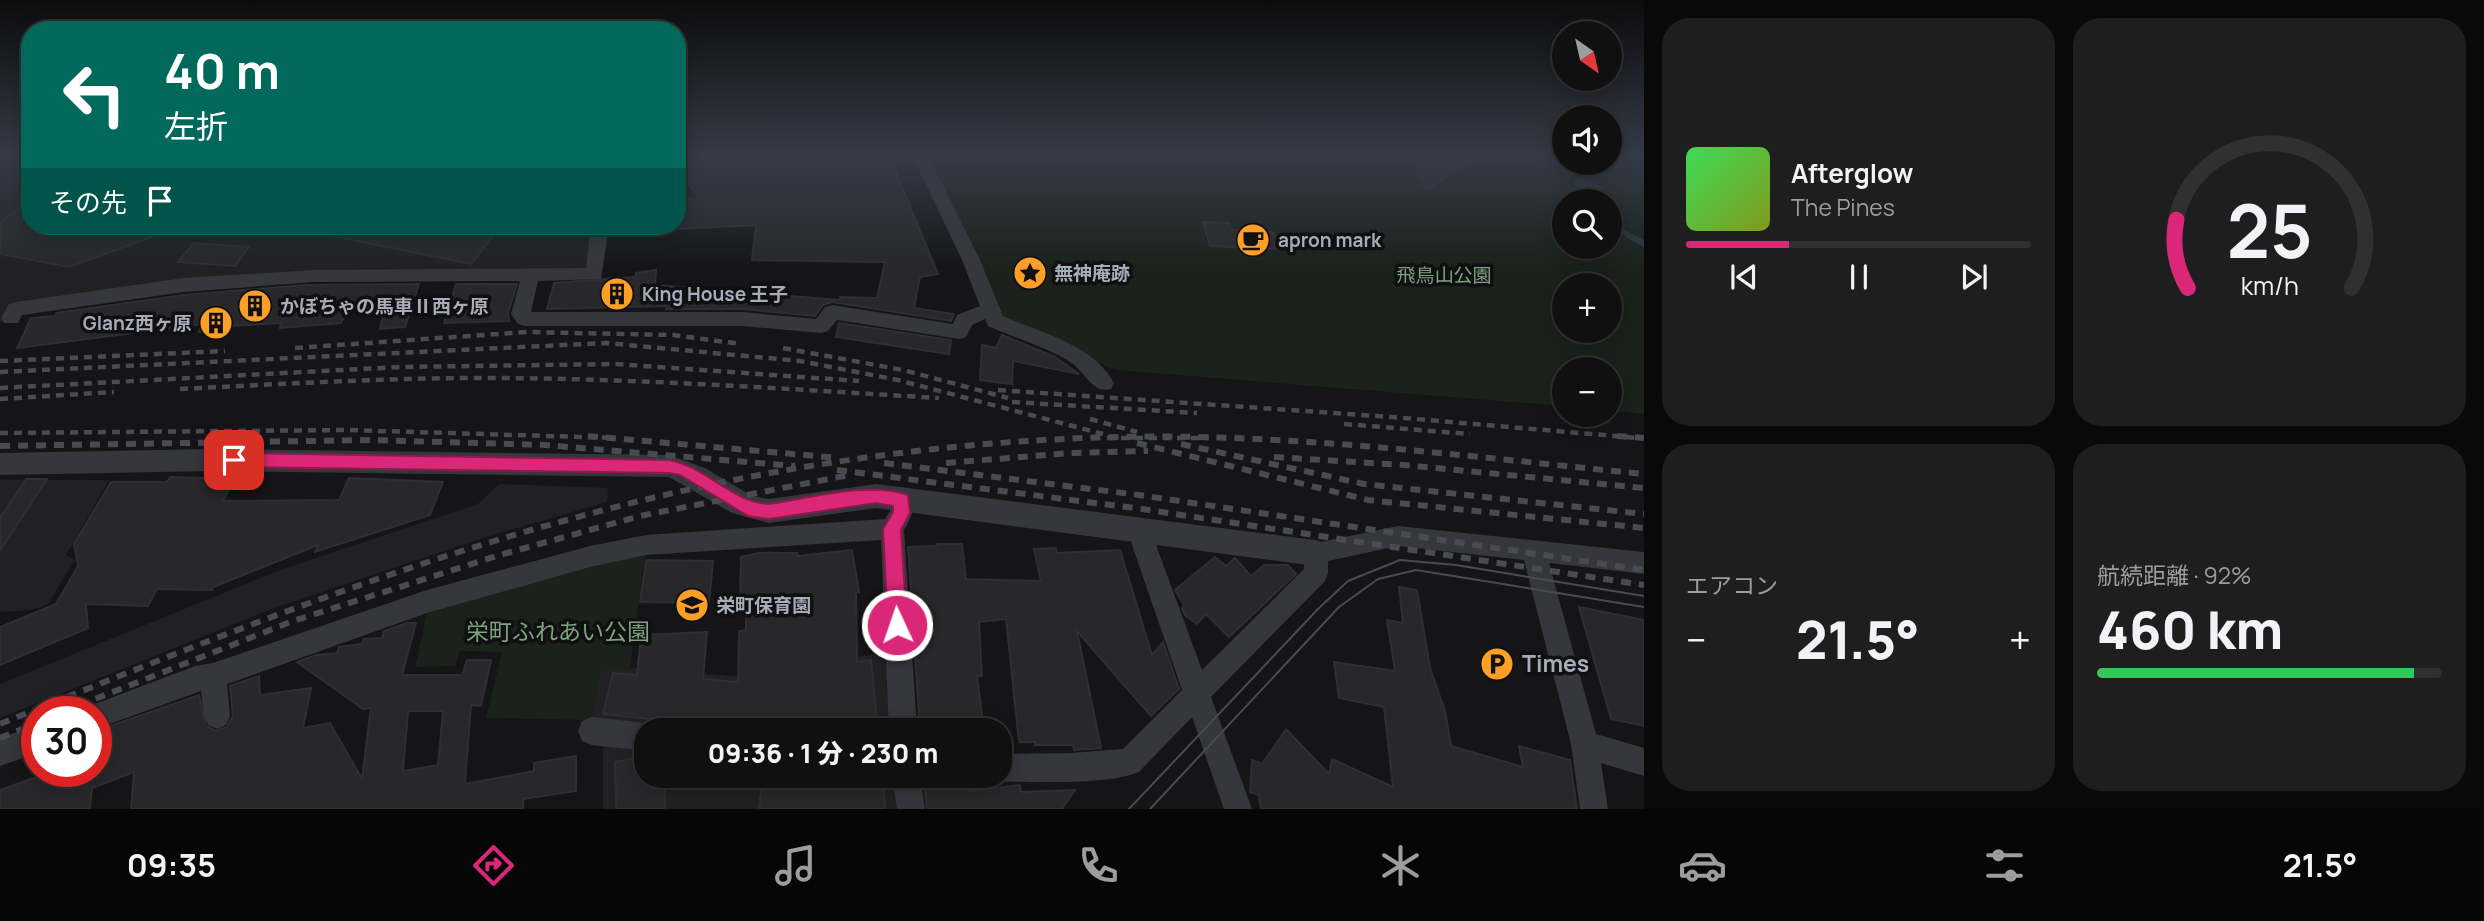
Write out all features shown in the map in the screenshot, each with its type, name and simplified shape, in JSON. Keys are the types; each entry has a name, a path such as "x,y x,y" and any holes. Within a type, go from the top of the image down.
{"street":[{"path":"938,193 971,260 995,321 1079,357 1104,383"},
{"path":"12,318 16,309 184,285 314,276 594,274 599,235"},
{"path":"531,273 521,314 524,318 742,318 821,326 831,312 959,332 964,320 990,309"},
{"path":"0,464 224,460 669,467 684,469 754,511 769,512 876,496 1316,553 1375,539 1398,537 1644,564"},
{"path":"902,500 902,513 892,529 902,718"},
{"path":"112,710 419,603 611,551 646,545 892,529"},
{"path":"1142,530 1144,545 1238,809"},
{"path":"1012,767 1129,762 1316,573 1316,553"},
{"path":"1534,553 1584,744 1594,809"},
{"path":"214,676 217,716"},
{"path":"592,731 634,736"},
{"path":"0,752 21,744"},
{"path":"1584,744 1644,762"},
{"path":"908,788 911,809"}],"shaded area":[{"path":"0,193 21,193 21,235 594,235 591,268 302,273 7,316 0,324"},
{"path":"1622,228 1644,240 1644,248 1622,234"},
{"path":"0,480 109,480 66,555 75,560 47,605 32,610 0,612"},
{"path":"499,484 608,488 607,502 492,535 274,608 55,696 21,696 21,710 0,718 0,684 280,570 478,504"},
{"path":"889,652 893,718 634,718 634,788 899,788 901,809 603,809 603,721 591,720 600,670 631,668 735,676"}],"green space":[{"name":"飛鳥山公園","path":"946,193 1552,193 1552,259 1622,259 1622,193 1644,193 1644,414 1622,411 1622,357 1552,357 1552,405 1116,370 999,323 945,195"},
{"name":"栄町ふれあい公園","path":"645,554 630,668 600,671 591,720 486,718 502,652 460,651 455,666 415,667 427,613 507,587"}],"building":[{"path":"695,193 904,193 938,274 920,277 914,308 954,314 951,321 832,302 823,305 815,316 742,309 666,309 666,306 547,309 554,283 635,277 636,273 656,270 655,285 839,300 840,297 877,298 885,262 752,260 756,225 686,229 686,199 699,198"},
{"path":"21,207 21,235 157,235 69,267 0,254 0,222"},
{"path":"1203,222 1229,223 1231,230 1273,232 1280,249 1210,246"},
{"path":"328,235 494,235 471,264"},
{"path":"194,243 249,247 235,266 178,262"},
{"path":"419,284 405,327 380,329 387,300 351,302 341,323 280,328 281,323 227,326 225,330 199,332 203,324 17,348 31,318 55,316 56,313 184,295 306,285"},
{"path":"456,284 517,284 508,313 509,321 444,323"},
{"path":"839,323 951,340 949,354 836,337"},
{"path":"1002,335 1055,357 1079,374 1013,361 1012,384 980,380 982,345 996,348"},
{"path":"170,477 235,479 223,501 339,500 349,478 443,482 430,515 315,552 318,545 213,587 212,590 157,589 148,606 86,604 88,628 0,665 0,627 56,604 78,566 74,544 111,482 167,482"},
{"path":"26,479 47,479 0,551 0,518"},
{"path":"962,544 966,579 1041,581 1034,549 1056,548 1057,553 1120,550 1152,655 1163,642 1179,689 1151,716 1077,631 1101,748 1074,750 1073,745 1035,745 1035,742 1019,742 1006,619 979,622 982,676 977,676 982,718 919,718 908,547"},
{"path":"852,550 859,592 856,592 857,662 871,660 877,718 639,718 603,714 613,673 637,675 641,635 707,632 703,679 738,682 739,631 746,630 746,604 740,604 741,557 758,553 797,553 797,556"},
{"path":"1215,557 1226,566 1235,558 1251,576 1264,565 1288,565 1296,574 1229,637 1206,614 1197,624 1185,615 1182,609 1184,605 1175,590"},
{"path":"646,560 713,561 709,603 640,602"},
{"path":"1399,587 1417,590 1430,668 1445,711 1451,746 1523,767 1519,746 1570,760 1577,809 1261,809 1259,795 1250,792 1252,760 1262,764 1286,729 1329,774 1332,759 1393,787 1384,707 1339,698 1334,662 1395,671 1387,620 1403,623"},
{"path":"1579,607 1644,620 1644,726 1611,719"},
{"path":"407,623 416,623 402,675 462,675 467,660 491,660 481,706 471,705 465,784 534,771 534,763 576,756 576,791 523,799 523,809 131,809 134,772 112,780 112,725 199,695 206,726 216,731 227,727 233,716 230,686 259,676 260,695 311,688 303,728 330,723 362,779 371,708 363,709 297,662 316,655 337,653 339,647 362,644 364,639 382,638 384,631","holes":["408,711 443,711 438,765 403,771"]},
{"path":"634,758 634,788 664,788 665,809 616,809 615,762"},
{"path":"21,782 21,787 95,787 92,788 90,809 0,809 0,790"},
{"path":"1020,785 1021,792 1075,790 1062,809 927,809 925,788 968,788 969,791"},
{"path":"761,788 883,788 885,809 759,809"}],"tram line":[{"path":"1129,809 1318,609 1348,581 1400,560 1456,565 1644,596"},
{"path":"1150,809 1339,607 1378,579 1416,570 1644,607"}],"railway":[{"path":"295,348 527,332 673,335 741,344"},
{"path":"0,372 606,343 800,361 898,380 1103,434"},
{"path":"783,348 903,370 1008,398"},
{"path":"0,361 225,351"},
{"path":"0,388 399,367 616,364 859,381"},
{"path":"180,389 407,379 540,378 939,398"},
{"path":"998,390 1392,417 1638,438"},
{"path":"0,399 114,392"},
{"path":"1012,402 1197,413"},
{"path":"1090,419 1137,432"},
{"path":"1344,424 1470,434"},
{"path":"0,433 346,430 609,438"},
{"path":"588,436 609,438"},
{"path":"1617,436 1644,438"},
{"path":"0,724 280,614 495,541 634,502 703,486 840,461 1049,440 1185,437 1317,442 1644,474"},
{"path":"609,438 615,438"},
{"path":"609,438 839,458"},
{"path":"1107,438 1209,438"},
{"path":"0,446 370,440 545,445 795,466"},
{"path":"1137,443 1368,500 1644,528"},
{"path":"1181,444 1364,484 1644,514"},
{"path":"946,463 1071,453 1148,451"},
{"path":"1274,457 1404,465 1644,488"},
{"path":"884,463 1139,495 1644,570"},
{"path":"837,470 1142,509 1644,585"},
{"path":"103,696 293,621 500,555 640,516 849,475"},
{"path":"0,738 21,729"}],"place":[{"name":"apron mark","path":"1253,240"},
{"name":"無神庵跡","path":"1030,273"},
{"name":"King House 王子","path":"617,294"},
{"name":"かぼちゃの馬車Ⅱ西ヶ原","path":"255,306"},
{"name":"Glanz西ヶ原","path":"216,323"},
{"name":"栄町保育園","path":"692,605"},
{"name":"Times","path":"1497,664"}],"route":[{"path":"234,460 669,467 684,469 744,507 769,512 876,496 902,500 902,513 892,529 897,625"}]}
